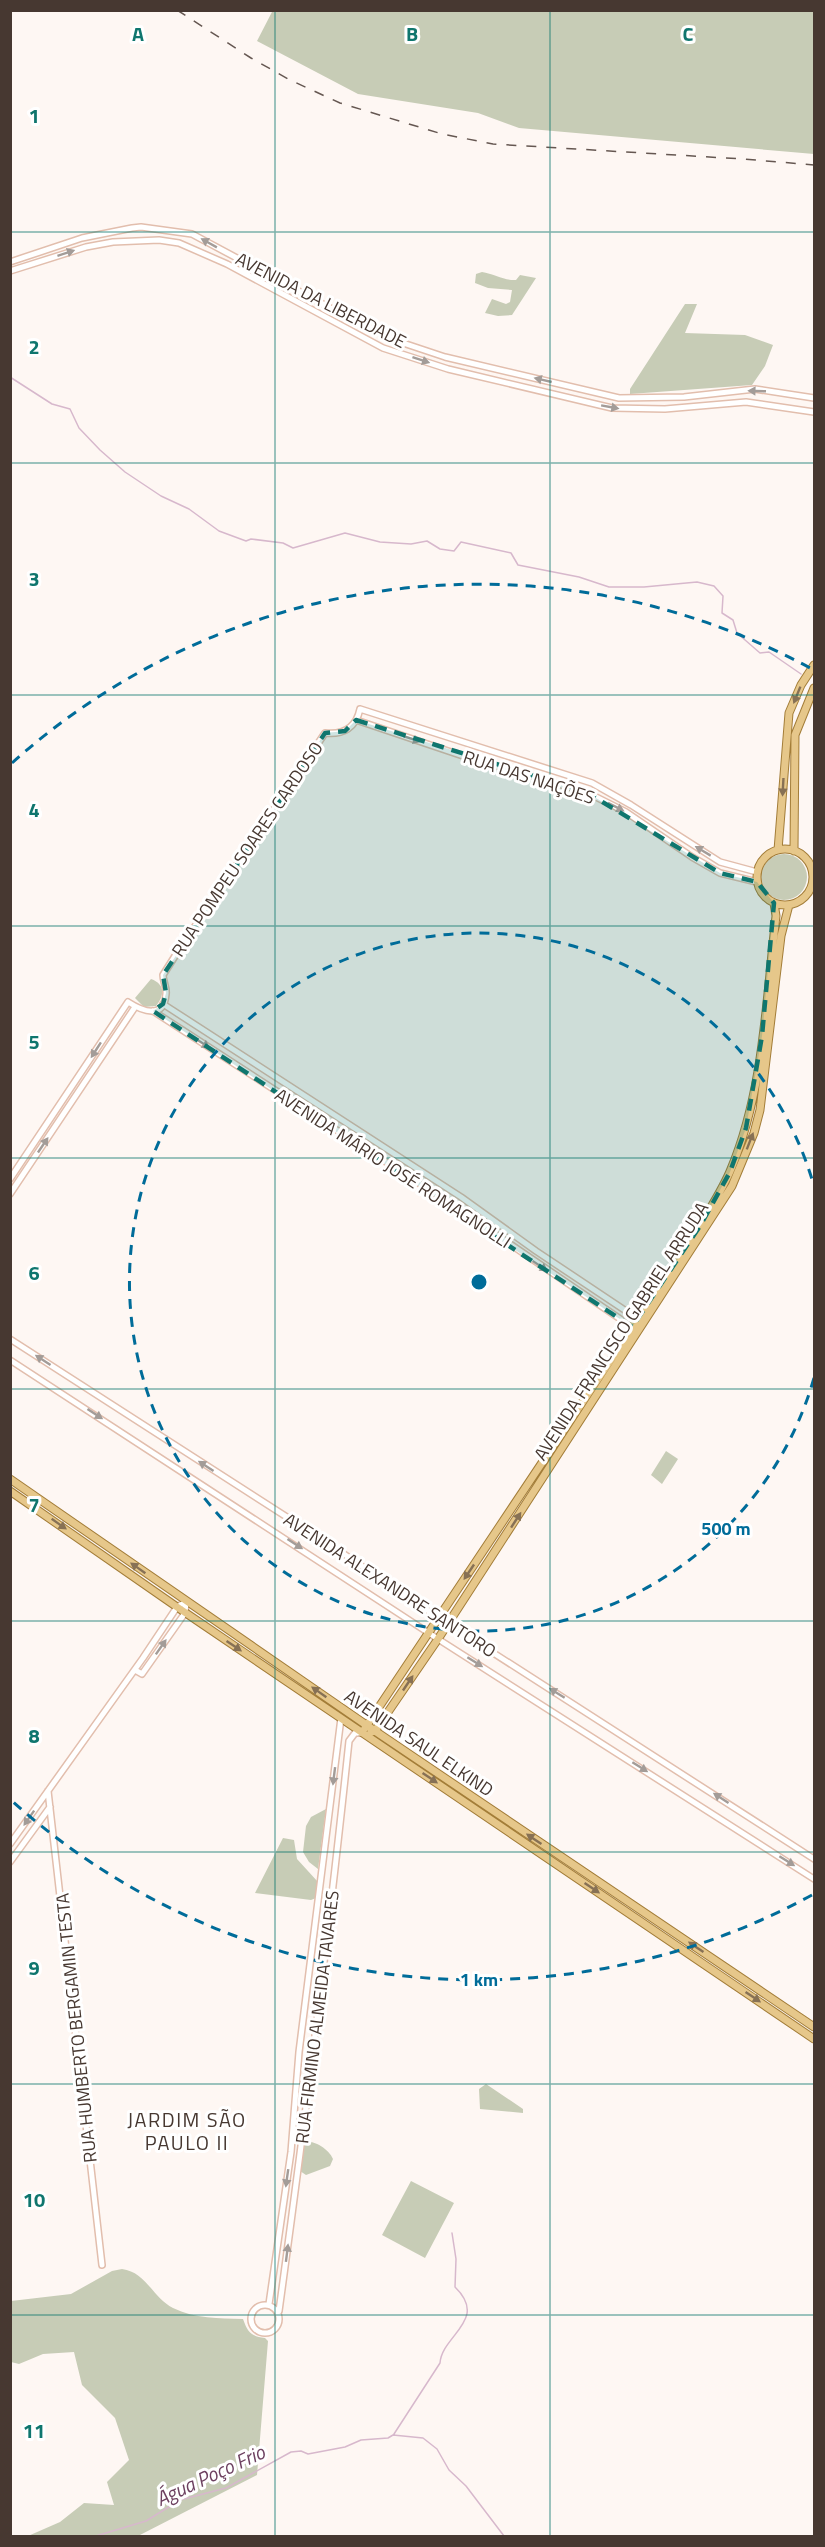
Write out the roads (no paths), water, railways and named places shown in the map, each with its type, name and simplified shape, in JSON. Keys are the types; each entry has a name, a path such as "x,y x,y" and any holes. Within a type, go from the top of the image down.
{"main road":[{"path":"778,850 789,713 801,685 814,666"},
{"path":"794,851 795,735 814,688"},
{"path":"778,850 794,851 808,862 813,880 806,896 789,905 774,903 763,895 757,882 757,872 765,857 778,850"},
{"name":"AVENIDA FRANCISCO GABRIEL ARRUDA","path":"375,1731 448,1624 635,1330 638,1319 704,1219 730,1172 746,1128 755,1084 776,916 774,903"},
{"name":"AVENIDA FRANCISCO GABRIEL ARRUDA","path":"363,1732 732,1186 754,1133 760,1110 782,936 789,905"},
{"name":"AVENIDA SAUL ELKIND","path":"10,1479 375,1731 814,2027"},
{"name":"AVENIDA SAUL ELKIND","path":"10,1491 185,1613 814,2039"},
{"path":"251,1657 256,1648"},
{"path":"279,1675 278,1670 280,1669 293,1674"},
{"path":"363,1732 375,1731"},
{"path":"569,1873 575,1866"}],"street":[{"name":"AVENIDA DA LIBERDADE","path":"10,262 82,238 132,228 141,227 192,234 387,336 445,357 619,398 684,397 755,389 814,398"},
{"name":"AVENIDA DA LIBERDADE","path":"10,271 86,247 113,242 143,240 179,243 227,264 383,348 448,369 612,408 665,409 746,402 814,412"},
{"name":"RUA DAS NAÇÕES","path":"757,872 720,862 592,783 360,710 356,720 490,764 586,792 626,812 692,857 720,873 757,882"},
{"path":"371,725 375,715"},
{"name":"RUA POMPEU SOARES CARDOSO","path":"163,1004 166,993 163,975 325,733 345,731 356,720"},
{"path":"10,1179 128,1002 145,1012 153,1011 163,1004"},
{"name":"AVENIDA MÁRIO JOSÉ ROMAGNOLLI","path":"163,1004 461,1197 536,1251 638,1319"},
{"path":"10,1194 135,1007"},
{"name":"AVENIDA MÁRIO JOSÉ ROMAGNOLLI","path":"153,1011 444,1200 635,1330"},
{"name":"AVENIDA ALEXANDRE SANTORO","path":"10,1339 814,1859"},
{"name":"AVENIDA ALEXANDRE SANTORO","path":"10,1360 438,1639 814,1879"},
{"path":"10,1844 135,1670 177,1607 186,1602"},
{"path":"135,1670 142,1674 185,1613 186,1602"},
{"name":"RUA FIRMINO ALMEIDA TAVARES","path":"341,1718 299,2052 291,2152 269,2304 259,2306 252,2313 252,2322 256,2330 265,2333 277,2328 301,2155 306,2092 349,1741 355,1733 363,1732"},
{"name":"RUA HUMBERTO BERGAMIN TESTA","path":"48,1791 102,2265"},
{"path":"10,1862 50,1807"},
{"path":"39,1823 52,1824"},
{"path":"269,2304 279,2311"}],"waterway":[{"path":"10,377 52,404 70,409 79,428 125,472 161,496 189,509 219,531 246,541 251,539 283,543 293,548 345,533 380,542 411,544 427,541 440,549 454,551 461,542 511,553 518,565 579,577 609,587 644,587 697,582 714,586 723,596 722,613 733,620 737,633 760,653 769,652 801,674"},
{"path":"394,2434 466,2318 467,2309 464,2299 455,2287 456,2259 452,2233"},
{"name":"Água Poço Frio","path":"96,2536 146,2521 180,2500 226,2488 291,2452 301,2451 308,2454 345,2447 361,2440 388,2438 393,2435 423,2438 437,2449 449,2470 466,2486 504,2536"}],"railway":[{"path":"177,10 251,58 290,80 340,103 442,134 493,144 814,165"}],"district":[{"name":"JARDIM SÃO PAULO II","path":"187,2130"}]}
